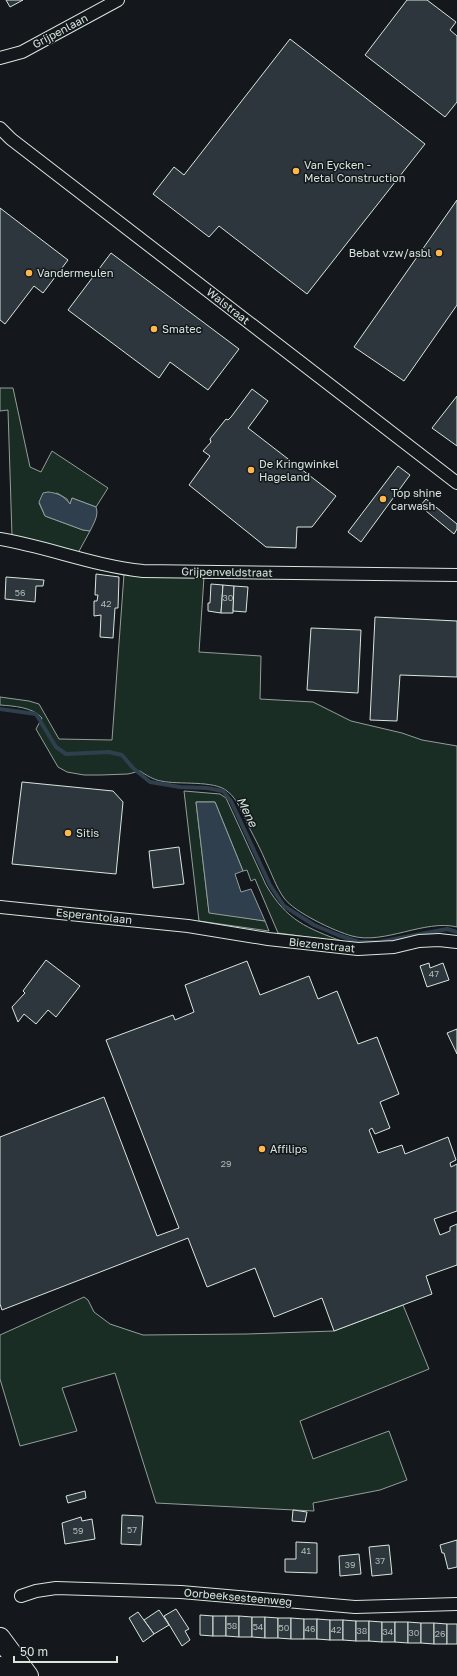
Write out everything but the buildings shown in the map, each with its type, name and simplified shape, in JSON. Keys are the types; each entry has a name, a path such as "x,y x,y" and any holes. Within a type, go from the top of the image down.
{"main road":[{"path":"0,1638 28,1676"},
{"path":"0,1667 7,1676"}],"street":[{"name":"Grijpenlaan","path":"0,58 22,52 118,0"},
{"name":"Walstraat","path":"0,128 11,139 457,483"},
{"name":"Grijpenveldstraat","path":"0,539 103,566 143,571 457,575"},
{"name":"Esperantolaan","path":"0,907 188,926"},
{"name":"Biezenstraat","path":"188,926 268,939 358,949 394,947 419,941 439,940 457,942"},
{"name":"Oorbeeksesteenweg","path":"21,1596 36,1591 56,1588 181,1592 355,1607 457,1604"}],"green space":[{"path":"0,388 13,388 30,467 41,472 52,451 108,488 96,507 72,498 70,505 67,499 57,493 39,503 45,516 83,530 90,531 78,553 12,536 8,410 0,411"},
{"path":"124,574 204,577 199,652 261,656 260,699 313,702 351,721 402,733 422,740 457,746 457,927 445,925 432,926 391,935 364,938 352,936 335,930 305,915 284,898 276,885 240,808 231,794 227,791 214,785 158,780 140,771 128,774 84,775 67,772 58,767 36,729 42,718 38,714 28,709 0,705 0,697 39,704 59,739 112,740"},
{"path":"184,791 220,794 226,798 266,885 282,907 299,922 344,942 278,933 255,879 251,881 247,870 243,871 215,802 196,802 209,912 265,921 269,931 199,921"},
{"path":"84,1297 88,1300 94,1312 110,1324 143,1335 334,1331 403,1305 429,1369 300,1421 313,1459 389,1431 407,1480 380,1490 313,1503 314,1511 156,1503 115,1373 62,1388 77,1431 20,1446 0,1379 0,1335"}],"water":[{"path":"48,492 60,495 70,504 72,498 96,507 96,516 90,531 83,530 45,516 39,502 43,493"},
{"path":"196,802 215,802 243,871 235,874 241,892 251,889 265,921 209,913"}],"waterway":[{"name":"Mene","path":"0,709 36,714 56,747 66,754 109,752 122,755 133,768 150,782 180,787 207,788 223,791 231,801 270,885 284,906 314,925 359,942 379,942 447,929 457,932"}],"place":[{"name":"Van Eycken - Metal Construction","path":"296,171"},
{"name":"Bebat vzw/asbl","path":"439,253"},
{"name":"Vandermeulen","path":"29,273"},
{"name":"Smatec","path":"154,329"},
{"name":"De Kringwinkel Hageland","path":"251,470"},
{"name":"Top shine carwash","path":"383,499"},
{"name":"Sitis","path":"68,833"},
{"name":"Affilips","path":"262,1149"}]}
